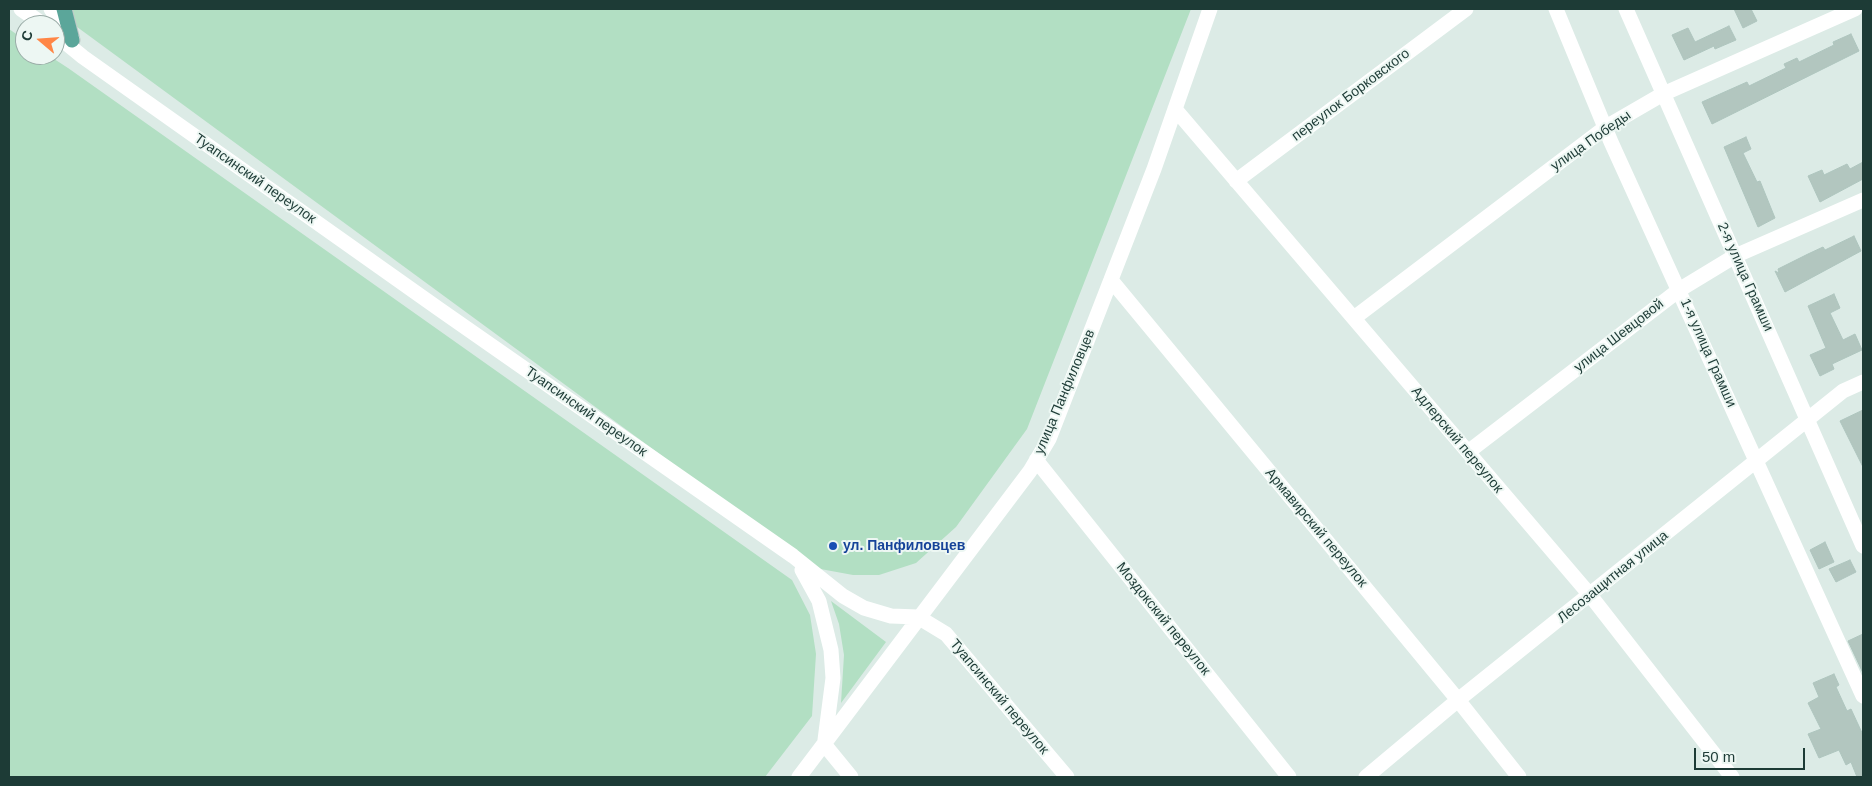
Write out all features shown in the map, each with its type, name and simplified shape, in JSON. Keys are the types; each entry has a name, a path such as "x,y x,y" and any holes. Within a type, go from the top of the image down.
{"main road":[{"path":"64,9 72,40"}],"street":[{"name":"Туапсинский переулок","path":"51,9 83,57"},
{"name":"улица Панфиловцев","path":"799,777 1030,471 1048,439 1154,169 1210,9"},
{"name":"переулок Борковского","path":"1236,181 1466,9"},
{"name":"1-я улица Грамши","path":"1556,9 1606,127 1863,696"},
{"name":"2-я улица Грамши","path":"1626,9 1808,421 1859,525 1863,546"},
{"name":"улица Победы","path":"1354,318 1606,127 1663,94 1855,9"},
{"name":"Туапсинский переулок","path":"65,42 83,57 447,315 793,556 818,578 864,608 892,616 918,617 946,634 1067,777"},
{"name":"Адлерский переулок","path":"1175,109 1590,595 1732,777"},
{"name":"улица Шевцовой","path":"1468,452 1679,290 1735,256 1863,200"},
{"name":"Армавирский переулок","path":"1110,280 1458,700 1519,777"},
{"name":"Лесозащитная улица","path":"1366,777 1458,700 1757,462 1843,391 1863,382"},
{"name":"Моздокский переулок","path":"1036,460 1289,777"},
{"path":"793,556 819,601 830,650 833,678 828,727 824,744 851,777"}],"green space":[{"path":"61,9 1191,9 1027,429 956,527 916,563 879,575 853,575 815,568 65,18 65,15 58,13"},
{"path":"9,29 15,33 15,65 63,65 68,68 792,580 810,615 816,654 812,716 765,777 9,777"},
{"path":"831,601 886,642 841,703 844,655 839,624"}],"building":[{"path":"1734,9 1751,9 1757,21 1743,28"},
{"path":"1729,26 1736,40 1715,49 1714,46 1684,60 1672,35 1688,28 1695,42"},
{"path":"1851,34 1859,51 1712,124 1702,102 1747,82 1749,86 1786,68 1784,64 1797,58 1799,62 1834,45 1833,42"},
{"path":"1746,137 1751,149 1743,153 1757,182 1760,181 1775,218 1758,227 1724,147"},
{"path":"1863,162 1863,179 1820,202 1808,176 1822,170 1824,175 1847,164 1850,169"},
{"path":"1854,236 1861,251 1785,292 1775,271 1779,273 1778,269 1808,254 1823,247 1825,250"},
{"path":"1834,294 1840,308 1830,313 1843,340 1855,334 1862,350 1832,364 1834,369 1820,376 1810,355 1826,348 1808,306"},
{"path":"1863,410 1863,467 1840,421"},
{"path":"1825,542 1834,562 1819,569 1810,550"},
{"path":"1850,560 1856,572 1836,582 1829,569"},
{"path":"1863,634 1863,673 1848,641"},
{"path":"1834,674 1839,685 1836,687 1847,711 1851,709 1863,735 1863,777 1857,777 1851,762 1846,765 1839,750 1819,758 1808,734 1821,729 1808,703 1819,697 1813,683"}],"place":[{"name":"ул. Панфиловцев","path":"833,546"}]}
